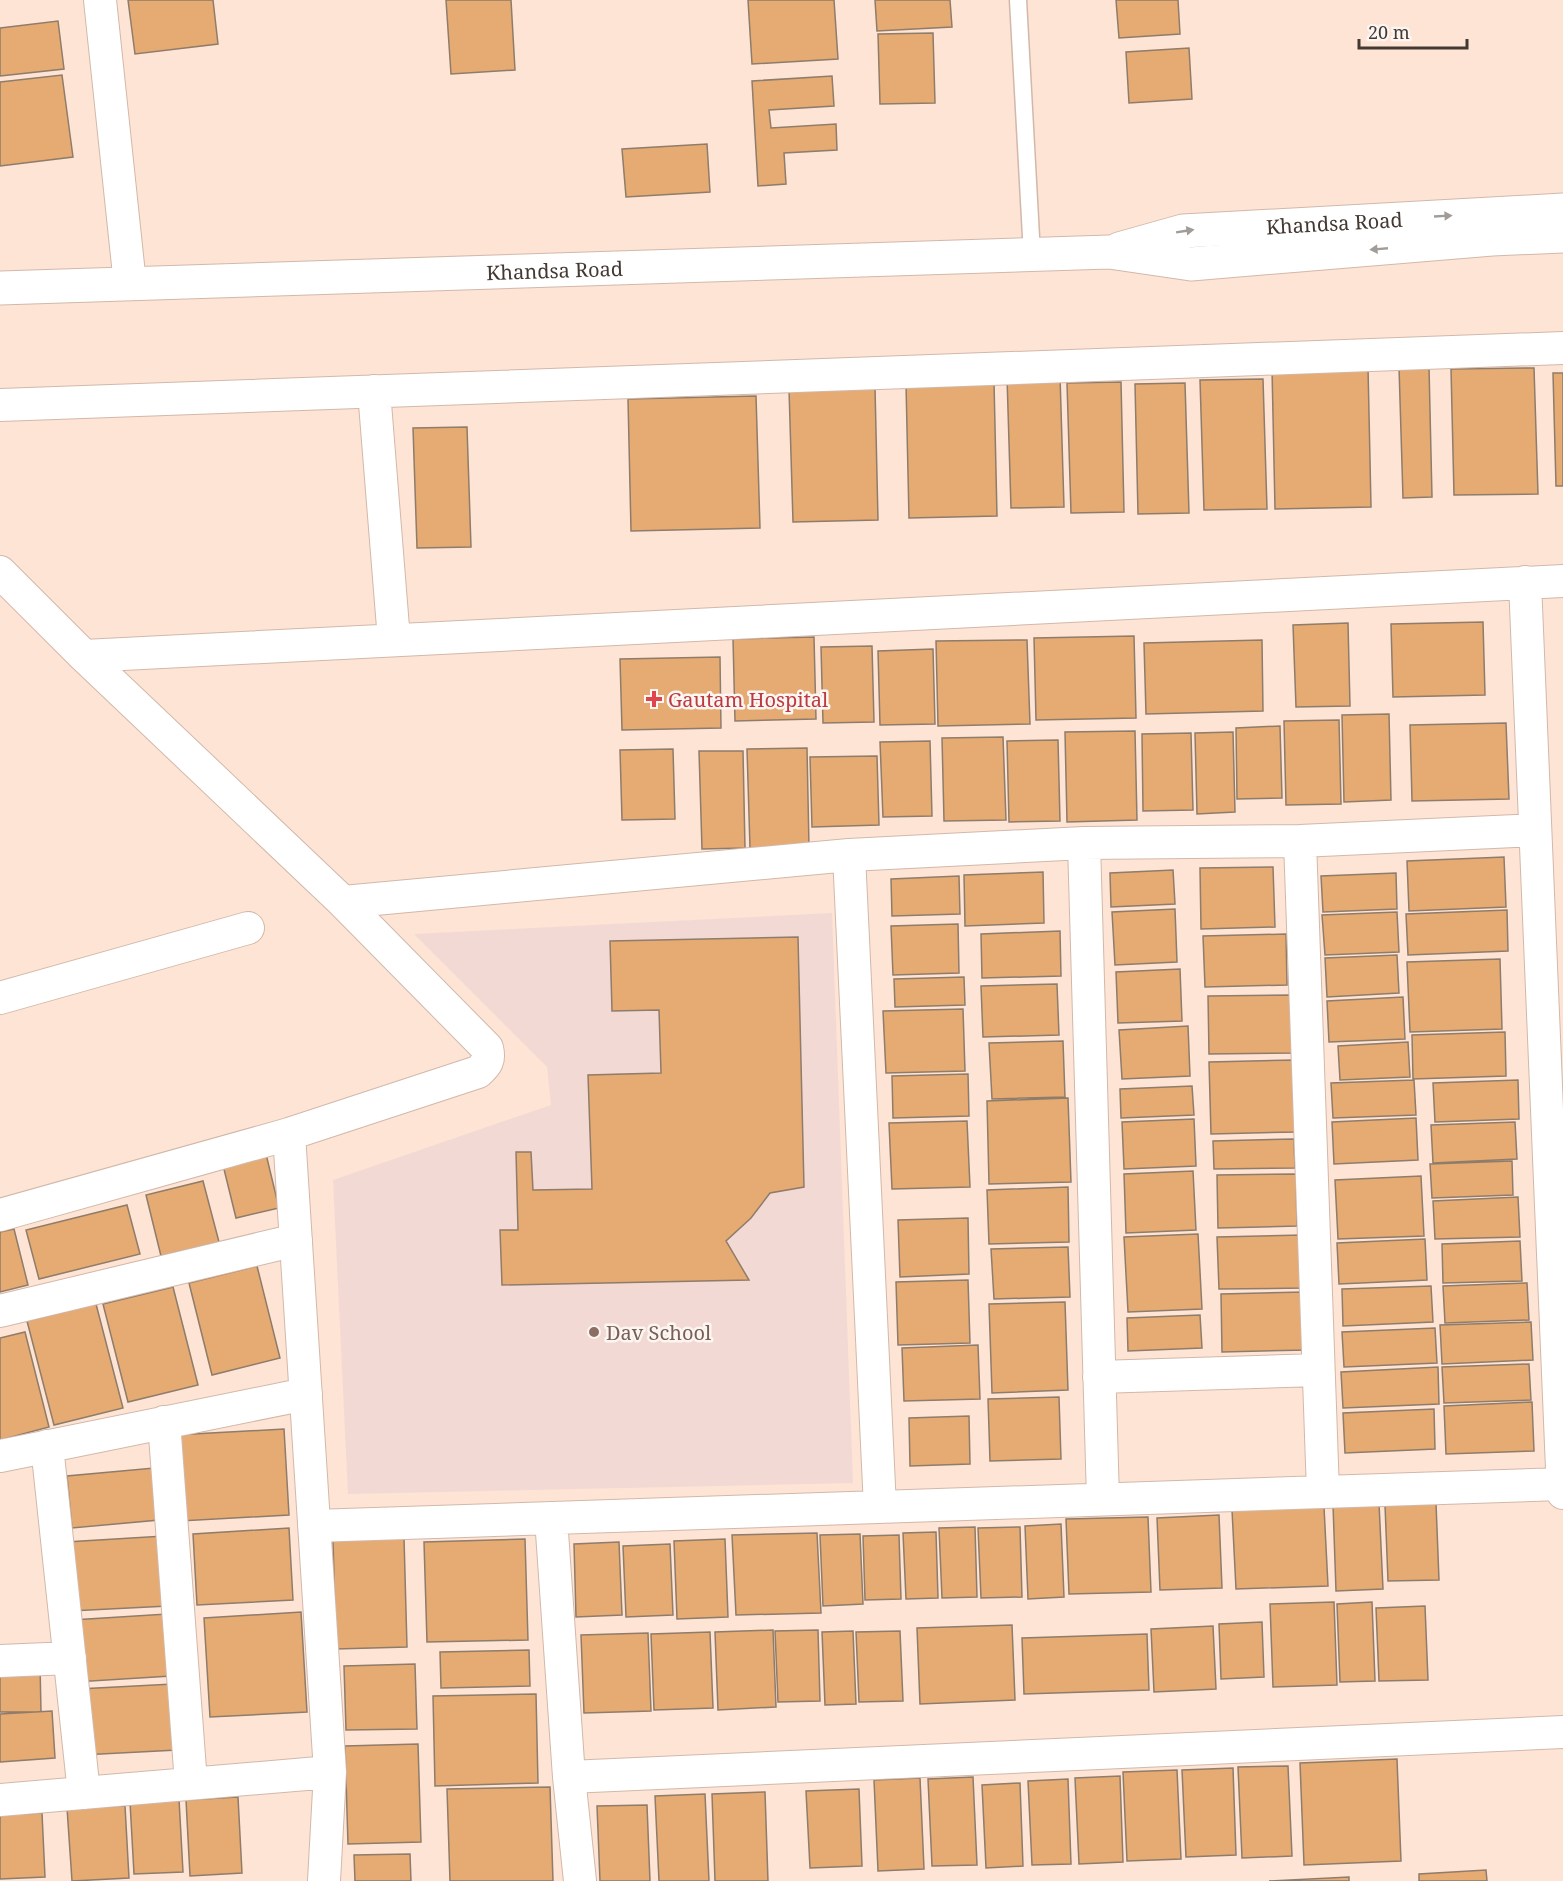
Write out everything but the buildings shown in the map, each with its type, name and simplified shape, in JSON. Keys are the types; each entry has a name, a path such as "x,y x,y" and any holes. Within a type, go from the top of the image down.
{"street":[{"path":"100,0 130,284"},
{"name":"Khandsa Road","path":"1109,252 1183,231 1563,210"},
{"name":"Khandsa Road","path":"0,288 1109,252 1191,264 1492,239 1563,236"},
{"path":"0,405 1563,348"},
{"path":"374,391 394,640"},
{"path":"0,572 84,656 343,902 487,1048 489,1058 486,1065 478,1072 289,1134 0,1215"},
{"path":"84,656 1563,581"},
{"path":"1525,582 1563,1493"},
{"path":"343,902 849,855 1084,843 1300,842 1535,830"},
{"path":"1300,842 1323,1492"},
{"path":"1084,843 1103,1499"},
{"path":"849,855 880,1507"},
{"path":"0,998 248,928"},
{"path":"289,1134 330,1772 324,1881"},
{"path":"0,1311 296,1240"},
{"path":"1099,1377 1318,1370"},
{"path":"0,1456 306,1394"},
{"path":"164,1422 191,1783"},
{"path":"47,1446 84,1792"},
{"path":"314,1526 1563,1484"},
{"path":"551,1518 569,1777 580,1881"},
{"path":"0,1661 70,1658"},
{"path":"569,1777 1563,1732"},
{"path":"0,1800 330,1772"}],"lane":[{"path":"1018,0 1032,255"}],"shaded area":[{"name":"Dav School","path":"832,913 853,1483 348,1494 333,1180 551,1105 547,1067 414,934"}],"place":[{"name":"Gautam Hospital","path":"654,699"},
{"name":"Dav School","path":"594,1332"}]}
